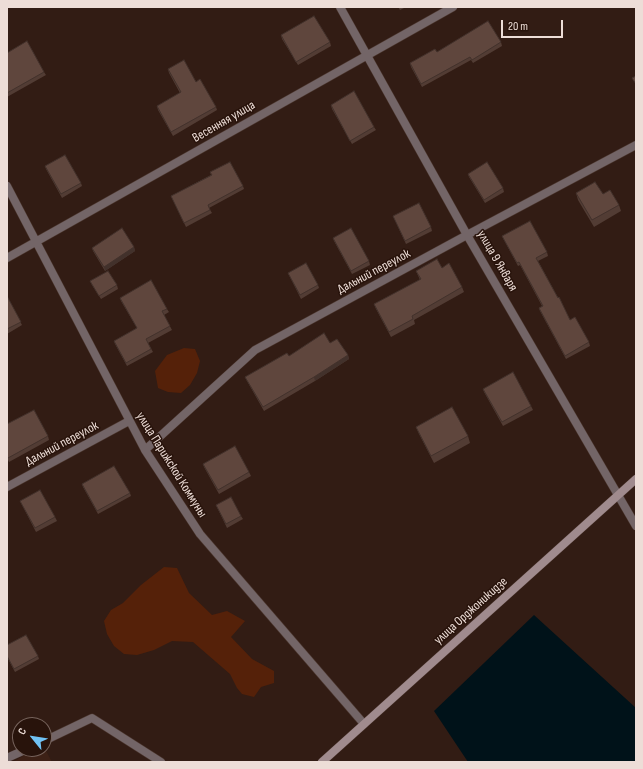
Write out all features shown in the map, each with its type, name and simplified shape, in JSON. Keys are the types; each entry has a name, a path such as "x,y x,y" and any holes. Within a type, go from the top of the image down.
{"main road":[{"name":"улица Орджоникидзе","path":"322,762 636,478"}],"street":[{"name":"улица 9 Января","path":"340,7 467,235 619,494 636,526"},
{"name":"Весенняя улица","path":"7,258 453,7"},
{"name":"Дальний переулок","path":"145,450 255,350 636,145"},
{"name":"улица Парижской Коммуны","path":"7,186 145,450 200,534 364,724"},
{"name":"Дальний переулок","path":"7,487 129,421"},
{"path":"52,737 92,718 161,762"}],"shaded area":[{"path":"184,348 195,349 200,361 197,373 190,385 181,393 168,392 158,388 155,371 167,355"},
{"path":"164,567 177,568 189,593 212,615 227,611 245,621 231,637 252,659 274,671 274,683 261,687 254,697 242,694 237,688 230,674 193,642 172,641 154,650 137,655 124,654 114,646 107,634 104,621 111,610 123,603 141,585"},
{"path":"534,615 636,708 636,762 468,762 434,711"},
{"path":"21,757 49,757 52,762 13,762"}],"building":[{"path":"314,16 330,42 296,62 281,35"},
{"path":"488,21 501,42 472,60 470,57 421,84 410,63 435,49 437,52"},
{"path":"27,41 44,72 7,93 7,53"},
{"path":"184,60 196,82 200,79 216,107 171,132 157,106 181,92 168,69"},
{"path":"636,76 636,84 632,78"},
{"path":"354,91 374,127 350,141 331,105"},
{"path":"65,155 81,183 61,194 45,166"},
{"path":"230,162 243,186 208,205 210,210 184,223 171,196 212,175 210,172"},
{"path":"487,162 503,188 484,200 468,174"},
{"path":"595,182 603,194 610,190 619,205 592,220 576,193"},
{"path":"419,203 431,227 405,241 393,216"},
{"path":"530,221 547,252 536,258 558,298 559,297 570,320 575,317 589,342 565,356 539,308 543,306 519,262 517,263 502,236"},
{"path":"122,228 134,247 104,267 92,248"},
{"path":"351,228 369,261 351,271 333,238"},
{"path":"437,259 442,268 449,263 462,287 412,316 413,319 389,332 374,304 421,279 416,271"},
{"path":"306,263 318,285 300,295 288,273"},
{"path":"108,271 117,285 99,296 90,281"},
{"path":"151,280 167,309 162,311 170,326 146,339 151,349 126,363 114,341 137,328 120,298"},
{"path":"7,296 21,322 7,329"},
{"path":"324,333 330,343 337,339 348,355 263,407 245,377 287,353 289,356"},
{"path":"513,372 531,406 502,422 483,389"},
{"path":"452,407 468,436 431,456 416,427"},
{"path":"34,410 48,436 8,458 7,424"},
{"path":"235,446 249,472 218,490 203,464"},
{"path":"114,466 130,493 97,511 82,484"},
{"path":"40,490 55,517 35,528 20,501"},
{"path":"231,497 241,516 226,524 216,505"},
{"path":"26,635 38,656 14,669 7,656 7,645"}]}
